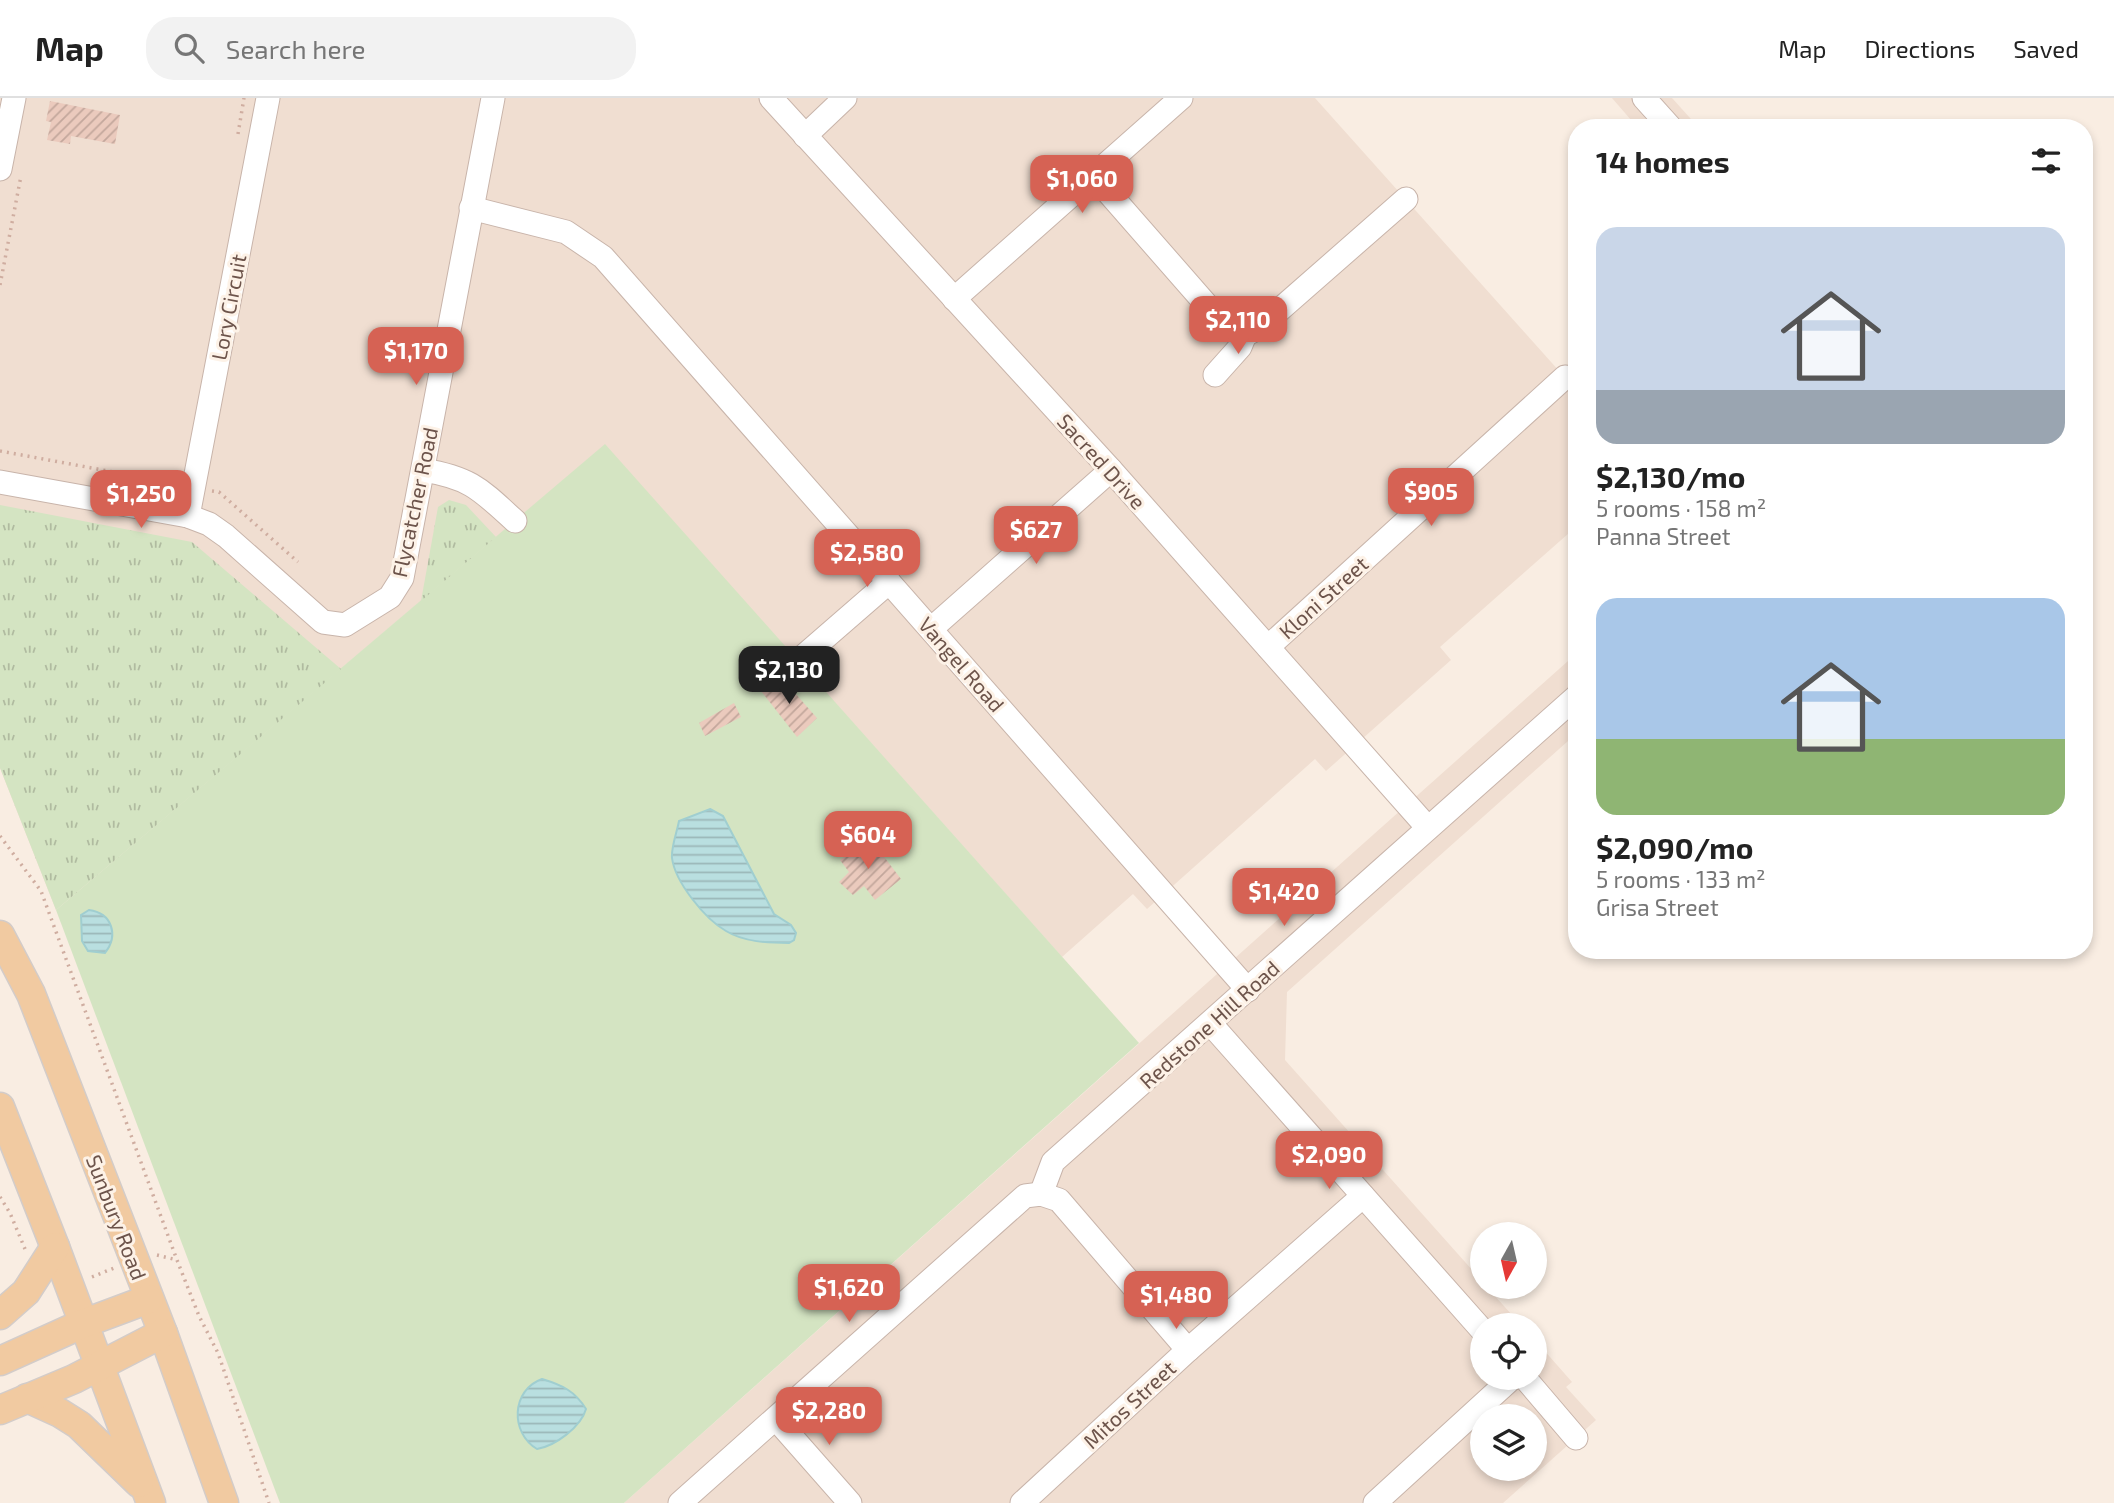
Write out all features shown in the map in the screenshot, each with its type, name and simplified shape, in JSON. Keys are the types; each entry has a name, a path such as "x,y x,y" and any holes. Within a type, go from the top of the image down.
{"main road":[{"name":"Sunbury Road","path":"0,935 31,994 163,1334 224,1503"},
{"path":"0,1107 148,1497"},
{"path":"0,1315 26,1292 55,1247"},
{"path":"0,1361 82,1324 149,1298"},
{"path":"0,1410 99,1367 163,1334"},
{"path":"27,1398 79,1424 148,1497"}],"street":[{"path":"0,169 14,98"},
{"name":"Lory Circuit","path":"188,516 268,98"},
{"name":"Flycatcher Road","path":"0,482 188,516 209,524 323,622 345,625 390,597 402,578 493,98"},
{"name":"Sacred Drive","path":"771,98 1111,470 1428,828"},
{"path":"805,136 845,98"},
{"path":"954,299 1181,98"},
{"path":"1644,98 1663,119"},
{"path":"1094,175 1226,327 1245,335"},
{"path":"1215,374 1240,347 1245,335 1260,327 1406,199"},
{"name":"Vangel Road","path":"471,208 566,232 603,257 1248,990"},
{"name":"Kloni Street","path":"1268,646 1565,377"},
{"path":"423,470 449,475 475,485 515,521"},
{"path":"932,629 1111,470"},
{"path":"798,661 889,582"},
{"name":"Redstone Hill Road","path":"1041,1194 1053,1162 1568,704"},
{"path":"1210,1023 1470,1316"},
{"path":"680,1503 1025,1196 1041,1194 1059,1200 1188,1350"},
{"name":"Mitos Street","path":"1022,1503 1188,1350 1363,1196"},
{"path":"1375,1503 1499,1390"},
{"path":"1535,1390 1576,1438"},
{"path":"776,1419 850,1503"}],"path":[{"path":"0,285 23,165"},
{"path":"0,451 219,492 298,562"},
{"path":"0,836 41,891 177,1259 199,1316 218,1353 270,1503"},
{"path":"0,1196 26,1252"},
{"path":"69,1285 152,1254 177,1259"}],"shaded area":[{"path":"0,98 1315,98 1568,381 1568,534 1440,647 1451,660 1326,771 1315,759 1147,909 1133,894 1062,957 605,445 56,910 0,768"},
{"path":"1612,98 1672,98 1691,119 1630,119"},
{"path":"1568,661 1568,741 1287,992 1285,1060 1470,1268 1470,1299 1498,1299 1510,1313 1470,1313 1470,1390 1547,1390 1547,1354 1572,1382 1566,1387 1596,1420 1547,1464 1547,1404 1470,1404 1470,1481 1528,1481 1503,1503 624,1503"}],"green space":[{"path":"605,444 1139,1043 624,1503 280,1503 56,910"},
{"path":"449,500 466,505 496,537 421,601 438,507"},
{"path":"0,505 192,542 341,669 56,910 0,768"}],"water":[{"path":"710,809 723,816 774,914 791,925 796,933 794,940 789,943 765,942 733,935 709,918 692,899 674,868 673,844 679,821"},
{"path":"89,910 103,915 111,926 112,939 105,953 88,951 82,941 81,915"},
{"path":"542,1379 567,1390 586,1409 579,1422 566,1435 537,1449 522,1433 518,1412 524,1392"}],"building":[{"path":"50,101 120,115 115,144 71,136 70,144 47,140 51,122 46,121"},
{"path":"779,675 817,718 797,737 761,691"},
{"path":"734,703 741,717 705,736 699,723"},
{"path":"869,837 901,879 875,900 864,886 853,895 839,882 849,872 840,860"}]}
